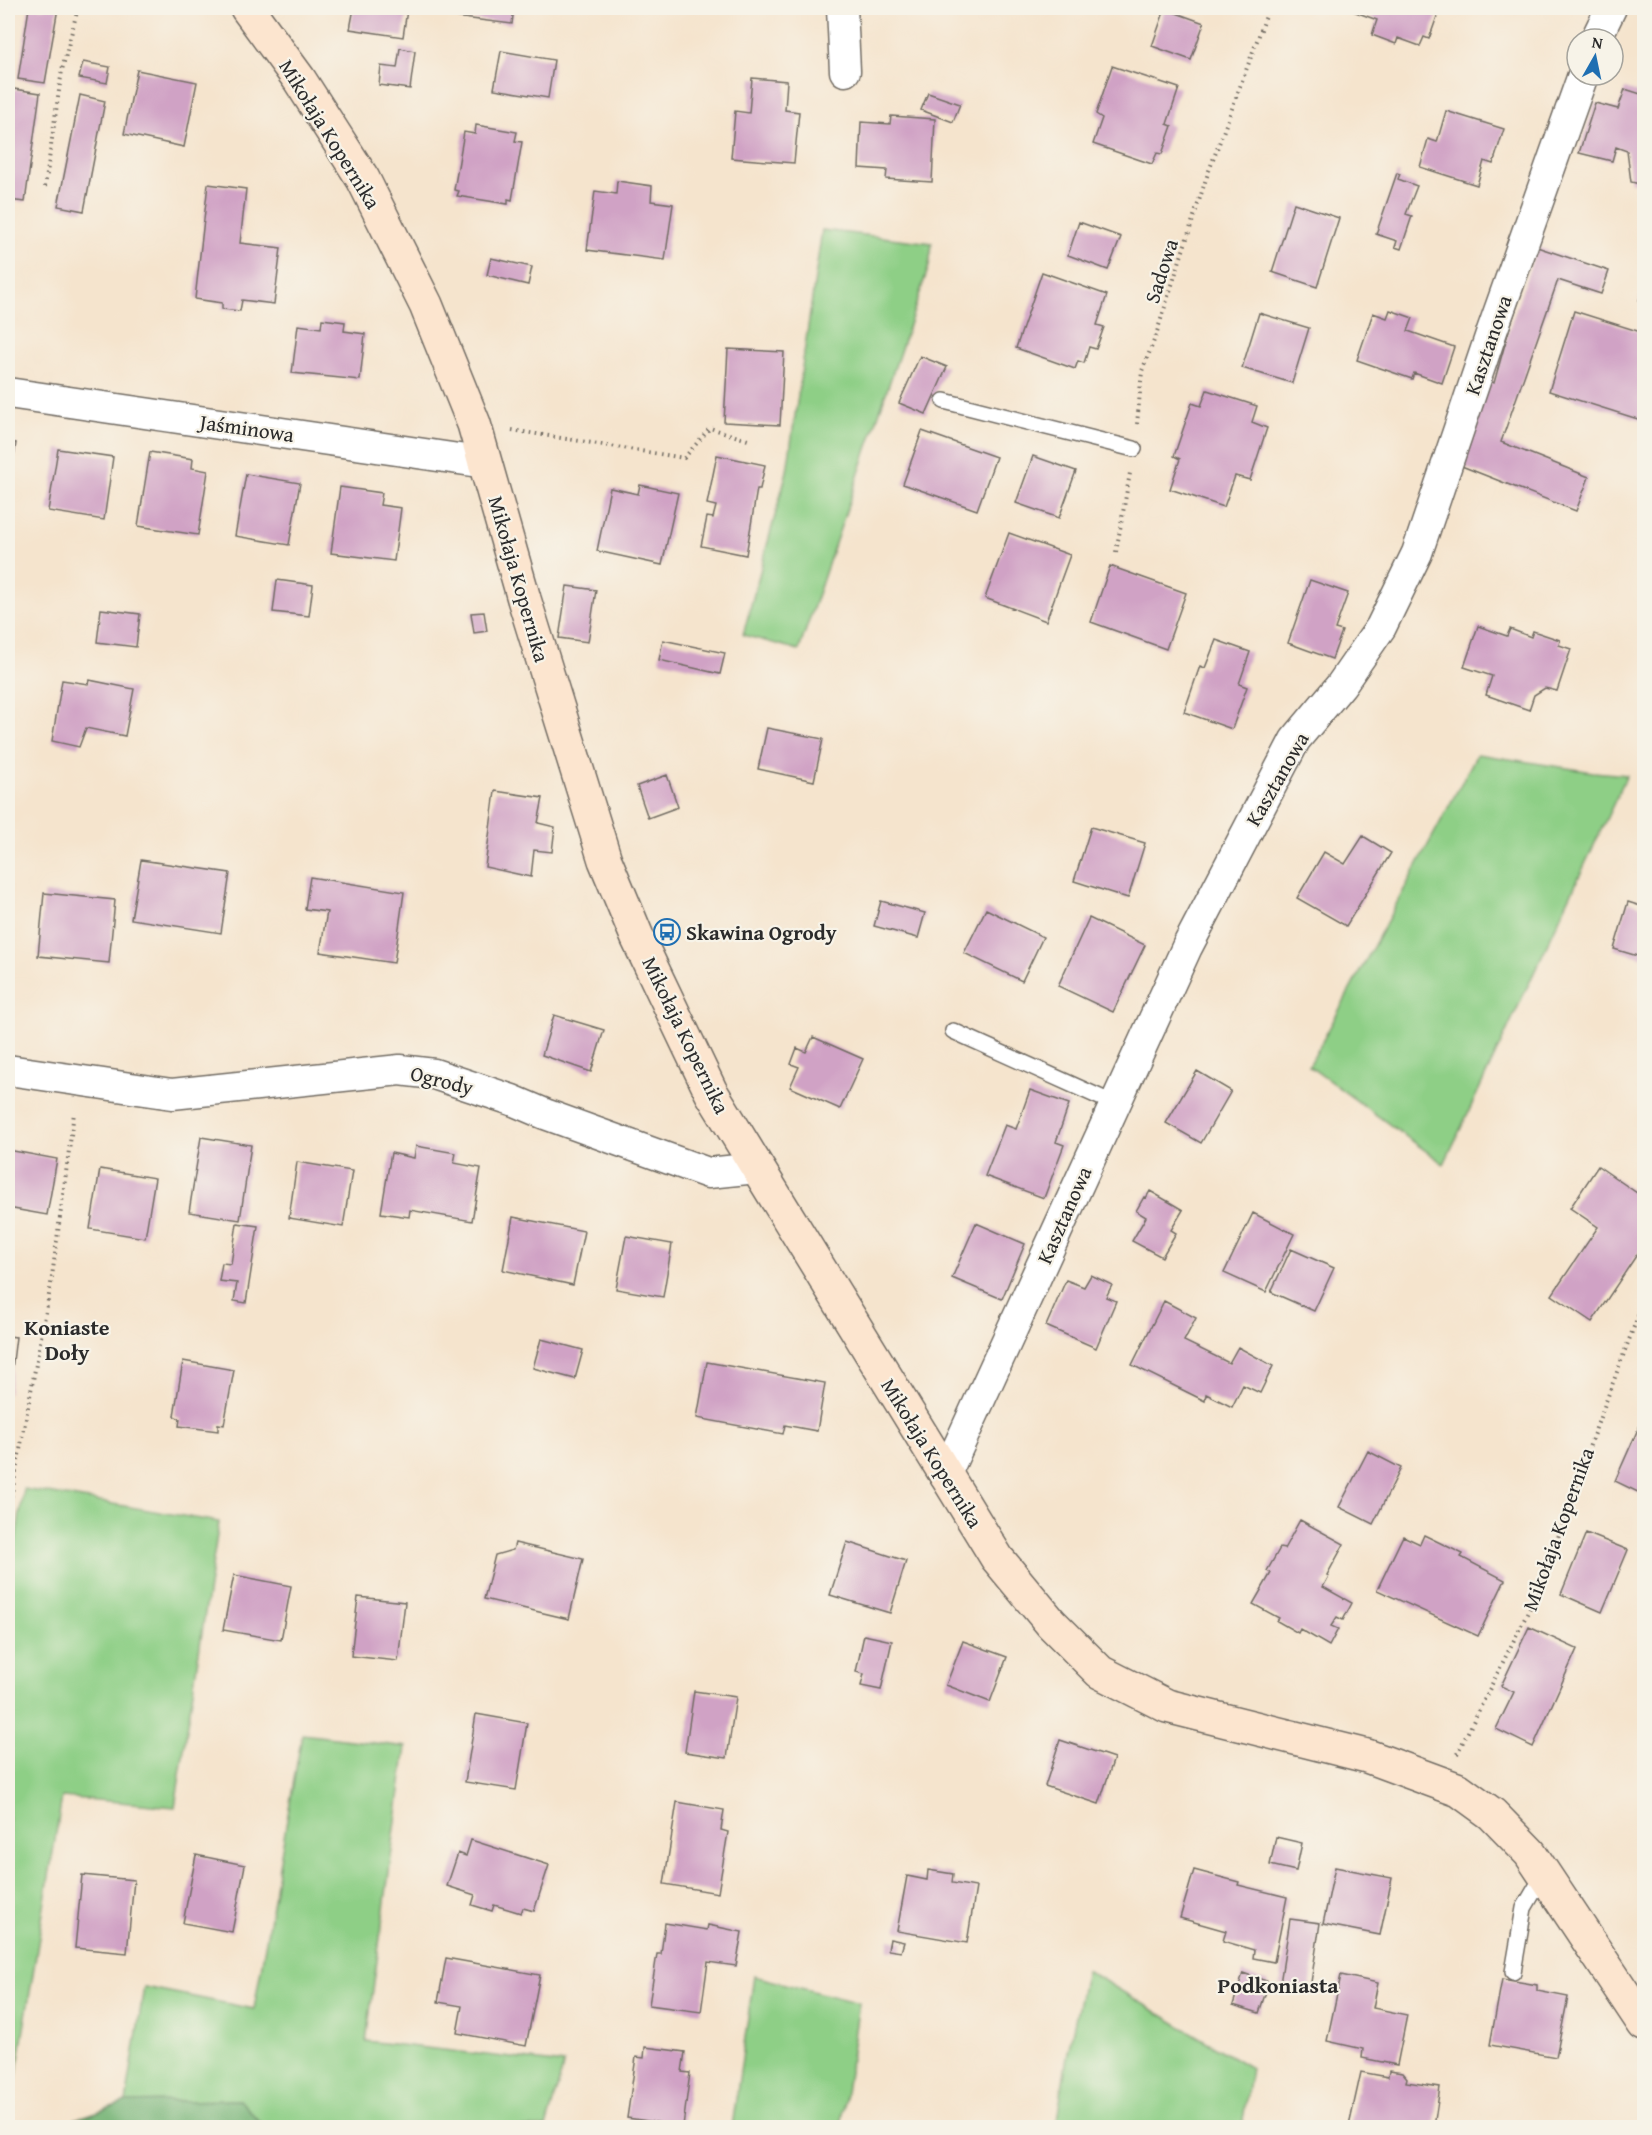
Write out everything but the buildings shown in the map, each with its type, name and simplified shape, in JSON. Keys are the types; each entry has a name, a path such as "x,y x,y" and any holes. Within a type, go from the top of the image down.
{"street":[{"name":"Mikołaja Kopernika","path":"247,8 299,79 363,179 426,305 474,424 524,599 605,860 639,939 711,1092 997,1558 1051,1623 1100,1672 1167,1706 1367,1756 1459,1790 1492,1814 1530,1853 1644,2024"},
{"path":"842,8 845,71"},
{"path":"1602,27 1611,8"},
{"name":"Kasztanowa","path":"945,1476 1187,946 1295,740 1341,685 1381,627 1417,553 1492,331 1580,87"},
{"name":"Jaśminowa","path":"8,393 486,463"},
{"name":"Ogrody","path":"8,1070 172,1094 400,1070 434,1074 512,1100 708,1173 757,1168"}],"lane":[{"path":"944,402 1134,449"},
{"path":"953,1031 1115,1104"},
{"path":"1513,1972 1524,1908 1544,1874"}],"path":[{"path":"45,187 62,70 78,8"},
{"name":"Sadowa","path":"1116,552 1134,449 1142,371 1155,338 1206,179 1269,8"},
{"path":"474,424 684,458 710,428 751,441"},
{"path":"8,1514 51,1284 78,1080"},
{"name":"Mikołaja Kopernika","path":"1442,1784 1542,1584 1593,1436 1644,1300"}],"green space":[{"path":"822,230 932,243 929,266 799,650 743,635 787,471"},
{"path":"1477,754 1627,775 1444,1164 1309,1066"},
{"path":"24,1489 219,1522 175,1807 62,1797 8,2126 8,1587"},
{"path":"302,1734 406,1747 366,2041 564,2064 546,2127 264,2127 240,2100 126,2102 144,1987 254,2009"},
{"path":"1086,1970 1251,2068 1242,2127 1056,2127 1067,2057"},
{"path":"754,1976 859,2003 841,2127 732,2127"},
{"path":"240,2100 264,2127 52,2127 126,2102"}],"place":[{"name":"Skawina Ogrody","path":"667,932"}],"district":[{"name":"Koniaste Doły","path":"67,1340"},
{"name":"Podkoniasta","path":"1278,1985"}]}
